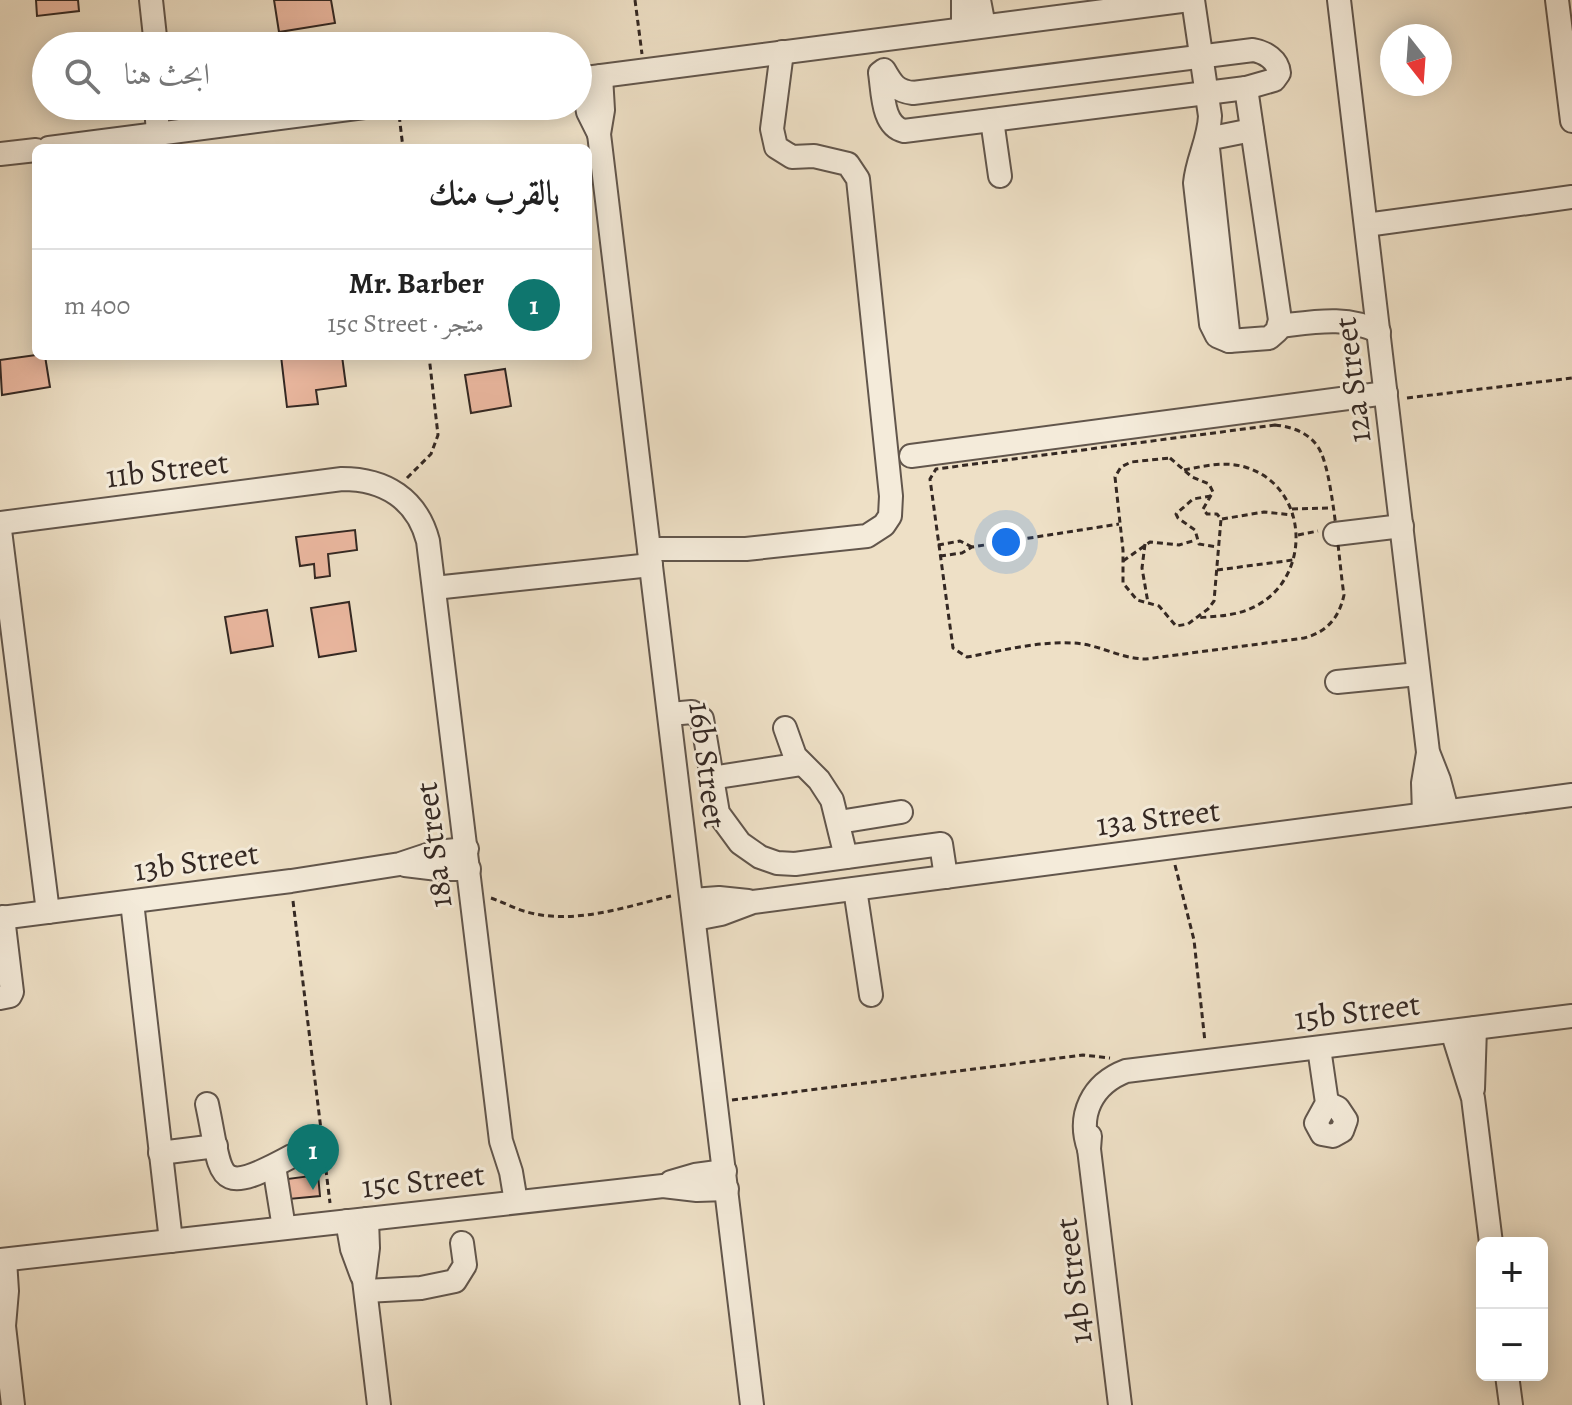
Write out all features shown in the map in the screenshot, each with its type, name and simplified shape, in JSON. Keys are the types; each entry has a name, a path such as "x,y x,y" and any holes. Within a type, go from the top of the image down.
{"street":[{"path":"151,0 154,32"},
{"path":"963,0 973,28"},
{"path":"973,28 979,0"},
{"path":"592,77 1191,0 1210,116 1207,139 1196,174 1211,324 1217,336 1229,341 1269,338 1279,326 1339,320 1360,323 1379,332"},
{"name":"12a Street","path":"1339,0 1428,752 1447,810"},
{"path":"1557,0 1568,56 1572,121"},
{"path":"878,40 880,73 889,119 896,129 904,131 1246,88 1274,80 1279,73 1277,64 1263,53 1253,50 913,93 897,89 882,69"},
{"path":"434,588 650,557 867,536 884,525 890,516 890,480 858,179 848,164 824,157 792,157 776,147 772,129 782,52"},
{"name":"16b Street","path":"592,88 603,110 599,134 752,1405"},
{"path":"1246,88 1279,326"},
{"path":"904,131 913,93"},
{"path":"161,120 166,133"},
{"path":"166,133 168,120"},
{"path":"80,144 265,120"},
{"path":"992,120 1000,176"},
{"path":"1207,139 1252,130"},
{"path":"0,154 32,150"},
{"path":"1366,225 1572,197"},
{"path":"1339,320 1374,293"},
{"path":"911,456 1386,397"},
{"name":"11b Street","path":"0,523 342,479 354,474 380,472 400,486"},
{"name":"18a Street","path":"400,486 418,514 428,541 501,1141 498,1174 508,1203"},
{"path":"1335,534 1402,526"},
{"path":"0,530 48,912"},
{"path":"1337,682 1418,674"},
{"path":"670,714 692,712 699,715 703,723 715,801 724,824 749,851 786,864 941,844 946,877"},
{"path":"785,728 791,747 802,764 827,789 839,822 846,857"},
{"name":"12a Street","path":"1424,814 1423,783 1428,752"},
{"path":"711,778 802,764"},
{"name":"13a Street","path":"693,904 721,914 753,902 1572,795"},
{"path":"839,822 901,812"},
{"name":"13b Street","path":"1,917 291,881 400,864 438,869 468,859"},
{"path":"855,889 871,995"},
{"path":"132,902 171,1241"},
{"path":"0,998 10,996 12,992 1,917"},
{"name":"15b Street","path":"1100,1095 1150,1069 1572,1016"},
{"path":"1475,1028 1473,1098 1490,1237"},
{"path":"1452,1031 1473,1098"},
{"path":"1319,1048 1327,1103"},
{"name":"14b Street","path":"1100,1095 1089,1102 1084,1126 1120,1405"},
{"path":"207,1104 222,1172 232,1179 251,1178 283,1161 284,1228"},
{"path":"160,1153 216,1146"},
{"name":"15c Street","path":"3,1260 663,1186 697,1190 726,1180"},
{"path":"349,1221 368,1248 365,1286 379,1405"},
{"path":"365,1286 421,1288 455,1281 465,1265 462,1243"},
{"path":"3,1260 7,1291 2,1321 13,1405"},
{"path":"1508,1381 1511,1405"}],"path":[{"path":"635,0 644,69"},
{"path":"400,120 403,144"},
{"path":"400,486 431,454 438,435 429,360"},
{"path":"1386,397 1572,378"},
{"path":"1275,425 1300,431 1319,448 1328,473 1332,508 1344,595 1338,615 1324,630 1304,638 1146,659 1124,657 1073,643 962,655 951,643 930,479 940,467 1275,425"},
{"path":"1170,458 1184,470 1209,484 1211,496 1203,509 1207,514 1219,515 1221,519 1214,601 1184,626 1176,626 1159,606 1137,600 1126,589 1121,575 1123,561 1114,482 1121,467 1131,462 1170,458"},
{"path":"1184,470 1228,465 1253,470 1275,486 1293,515 1298,535 1294,560 1280,587 1254,608 1232,615 1196,618"},
{"path":"1196,540 1195,530 1178,518 1177,511 1193,499 1211,496"},
{"path":"1290,509 1332,508"},
{"path":"1221,519 1264,512 1293,515"},
{"path":"940,556 962,553 972,547 1119,524"},
{"path":"1123,561 1145,544 1179,545 1196,540"},
{"path":"1196,540 1219,547"},
{"path":"938,545 960,541 972,547"},
{"path":"1145,544 1143,580 1148,603"},
{"path":"1217,570 1294,560"},
{"path":"1172,847 1194,940 1207,1062"},
{"path":"291,881 349,1221"},
{"path":"472,896 490,898 527,912 569,916 624,908 693,904"},
{"path":"717,1102 1083,1055 1112,1059"}],"building":[{"path":"36,0 78,0 79,11 37,16"},
{"path":"274,0 331,0 335,23 279,32"},
{"path":"32,356 32,360 46,360 50,387 2,395 0,360"},
{"path":"281,360 343,360 346,386 316,390 318,404 287,407"},
{"path":"505,369 511,406 471,413 465,375"},
{"path":"355,530 357,550 328,554 330,576 315,578 314,564 300,566 296,537"},
{"path":"349,602 356,651 319,657 311,608"},
{"path":"267,610 273,646 231,653 225,617"},
{"path":"318,1175 320,1196 289,1199 287,1179"}],"place":[{"name":"Mr. Barber","path":"313,1190"}]}
